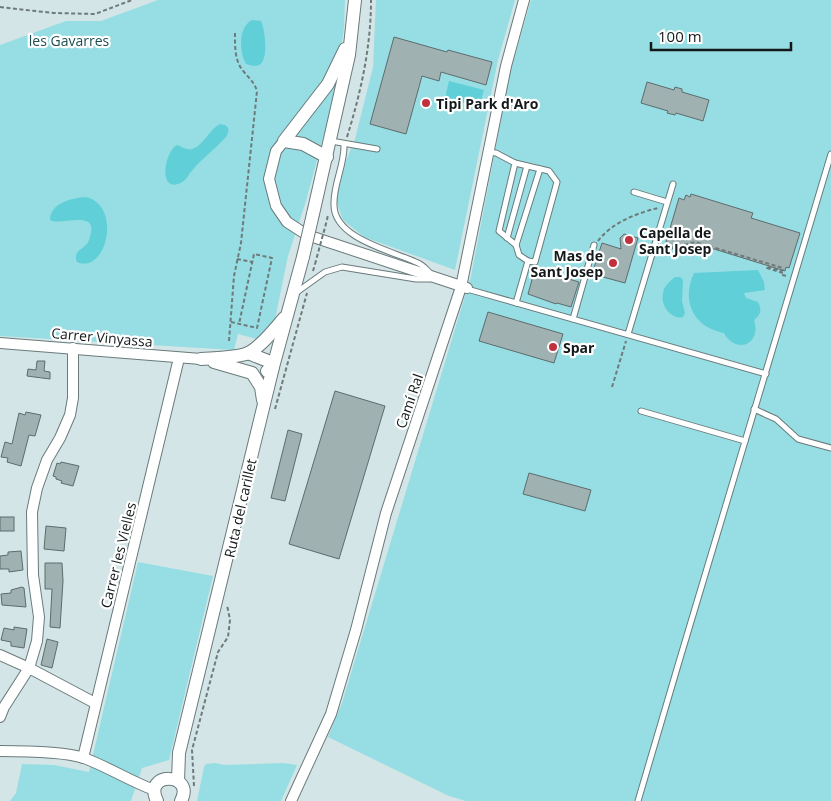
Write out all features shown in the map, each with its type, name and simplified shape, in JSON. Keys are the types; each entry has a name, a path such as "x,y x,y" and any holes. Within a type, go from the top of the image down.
{"street":[{"path":"172,780 269,408 273,367 303,257 330,141 348,55 355,0"},
{"name":"Camí Ral","path":"290,801 331,714 356,630 386,513 464,288 488,152 506,66 524,0"},
{"path":"352,26 344,51 328,84 276,151 269,179 276,206 287,222 307,235 464,288"},
{"path":"284,141 303,144 326,157"},
{"path":"201,359 229,357 248,353 270,335 287,314"},
{"name":"Carrer Vinyassa","path":"0,343 201,359"},
{"path":"0,717 28,668 37,641 39,617 33,575 32,512 37,488 47,460 60,438 70,415 73,398 73,348"},
{"path":"248,353 268,361 273,367"},
{"name":"Carrer les Vielles","path":"83,758 179,358"},
{"path":"201,359 252,373 266,372 273,367"},
{"path":"252,373 261,387 269,408"},
{"path":"0,655 95,703"},
{"path":"0,751 57,754 83,758 156,796 158,782 172,780"},
{"path":"172,780 183,792 181,801"}],"lane":[{"path":"330,141 377,149"},
{"path":"344,144 344,154 334,193 334,207 338,221 349,233 420,264 438,279"},
{"path":"488,152 496,153 527,166 549,171 557,182 535,262 528,261 519,255 516,245 540,169"},
{"path":"638,801 831,154"},
{"path":"515,162 499,231 516,245"},
{"path":"507,238 527,166"},
{"path":"628,334 673,184"},
{"path":"634,192 666,205"},
{"path":"573,319 594,245"},
{"path":"516,303 528,261"},
{"path":"292,295 325,272 342,267 416,279 438,279"},
{"path":"464,288 766,374"},
{"path":"754,409 776,419 798,439 831,448"},
{"path":"641,411 745,441"}],"path":[{"path":"0,7 53,13 96,14 132,0"},
{"path":"344,144 365,69 371,21 371,0"},
{"path":"230,341 232,294 249,182 258,91 254,81 242,70 237,60 235,32"},
{"path":"594,245 610,228 627,219 666,205"},
{"path":"269,408 310,282 327,220"},
{"path":"666,250 695,242 783,268 782,271 767,266 767,268 783,273 782,275"},
{"path":"231,322 238,324 257,328 272,258 254,254 238,324"},
{"path":"237,258 252,262"},
{"path":"612,387 628,334"},
{"path":"194,788 192,750 218,652 228,637 230,620 227,606 229,597"}],"green space":[{"name":"les Gavarres","path":"158,0 345,0 344,28 334,97 306,201 288,256 274,324 257,339 238,334 234,350 0,336 0,45 66,21 101,21"},
{"name":"Tipi Park d'Aro","path":"376,0 515,0 498,60 455,270 364,237 343,220 336,200 346,161 355,139 373,67"},
{"path":"531,0 831,0 831,801 466,801 449,796 328,737 342,703 471,276 510,73"},
{"path":"138,562 213,576 169,760 142,768 131,801 10,801 16,793 22,764 54,765 89,772"},
{"path":"283,763 297,765 281,801 197,801 204,767 206,764 224,765"}],"shaded area":[{"path":"252,20 261,21 265,37 264,58 256,66 246,64 241,47 244,28"},
{"path":"449,81 484,90 479,107 445,98"},
{"path":"220,124 228,127 226,137 199,163 184,181 172,184 168,181 166,176 167,162 169,154 173,149 177,145 187,149 197,147"},
{"path":"86,197 97,203 104,213 107,225 106,238 102,250 96,259 87,263 77,262 76,256 89,240 91,226 88,222 83,220 50,220 54,209 63,202"},
{"path":"758,270 764,282 765,290 744,293 746,298 758,302 760,307 760,312 754,320 756,328 751,340 746,344 735,344 724,333 713,330 697,319 692,311 689,293 694,273"},
{"path":"675,277 680,277 683,280 682,301 685,313 683,317 674,316 667,311 663,302 665,288"}],"building":[{"name":"Tipi Park d'Aro","path":"394,37 492,62 486,85 441,72 439,81 422,76 406,134 370,124"},
{"path":"647,82 674,90 675,87 682,89 682,92 709,100 703,121 676,113 675,115 667,113 668,111 641,103"},
{"path":"691,194 753,213 751,218 800,233 789,268 786,267 785,271 698,244 695,254 665,245 679,198 684,200 686,195 690,197"},
{"name":"Mas de Sant Josep","path":"624,234 638,238 625,283 592,274 602,243 621,249 620,238"},
{"path":"535,269 579,282 571,307 528,294"},
{"path":"488,312 563,334 554,363 479,341"},
{"path":"37,361 45,361 44,371 50,372 50,379 27,376 28,369 36,370"},
{"path":"335,391 385,406 339,559 289,544"},
{"path":"26,412 41,415 35,436 29,435 21,466 7,462 8,458 1,457 5,442 12,444 19,413 25,415"},
{"path":"288,430 302,434 285,501 271,498"},
{"path":"61,462 79,466 73,486 61,483 62,481 53,476 57,463 60,464"},
{"path":"529,473 591,490 585,511 523,494"},
{"path":"0,517 14,517 14,531 0,531"},
{"path":"46,526 66,528 64,551 44,549"},
{"path":"21,551 23,570 9,572 9,569 0,569 0,556 8,555 8,552"},
{"path":"45,563 62,563 63,581 60,628 50,627 52,589 45,589"},
{"path":"24,588 26,607 2,605 1,594 11,593 11,590"},
{"path":"14,627 27,629 24,648 11,646 11,642 1,640 4,628 14,630"},
{"path":"47,639 58,642 52,668 41,665"}],"place":[{"name":"Tipi Park d'Aro","path":"426,103"},
{"name":"Capella de Sant Josep","path":"629,240"},
{"name":"Mas de Sant Josep","path":"613,263"},
{"name":"Spar","path":"553,347"}]}
